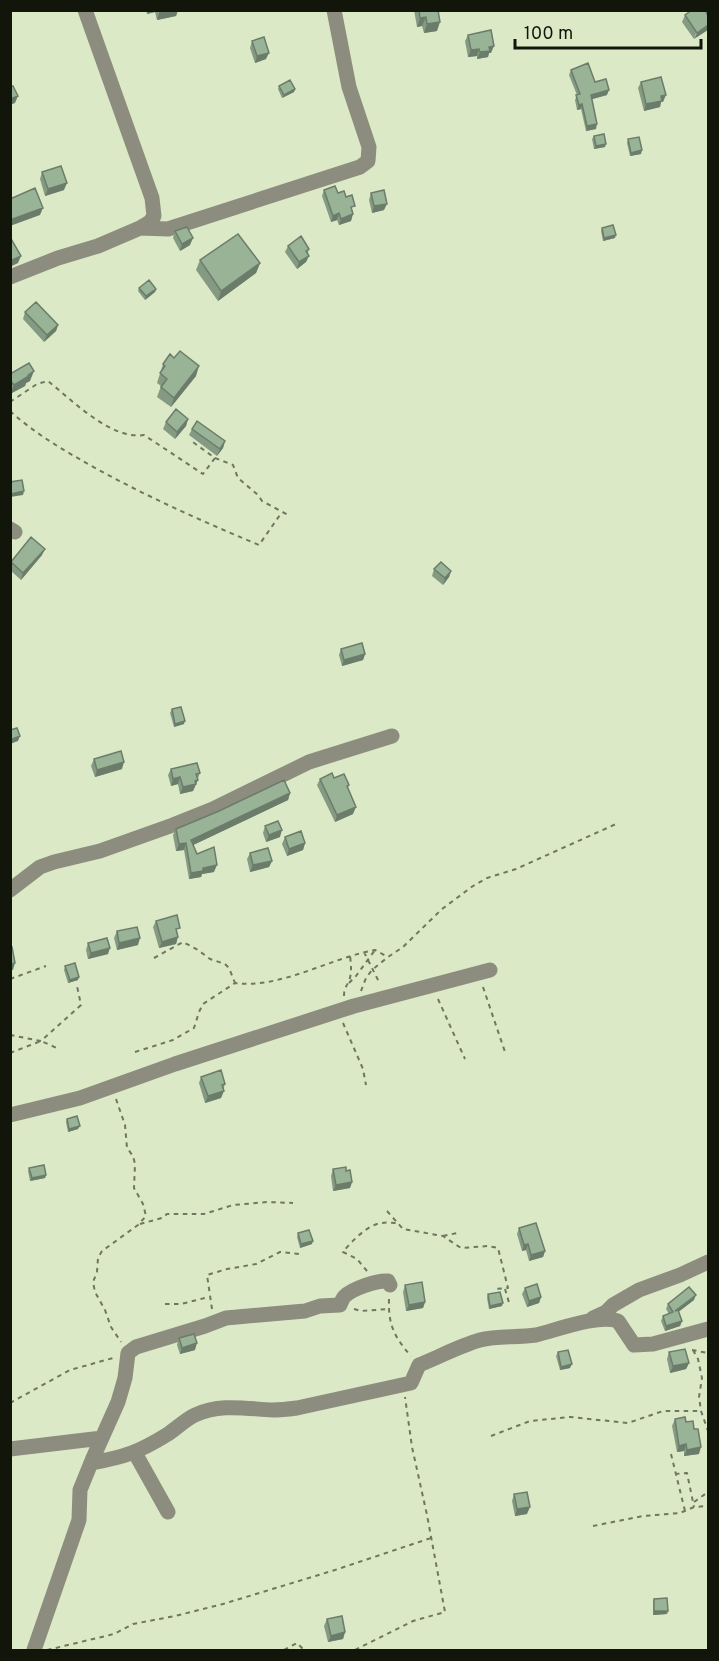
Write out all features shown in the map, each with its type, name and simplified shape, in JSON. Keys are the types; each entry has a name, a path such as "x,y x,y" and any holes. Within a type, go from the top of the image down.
{"street":[{"path":"10,277 58,258 98,246 140,228 150,222 154,216 152,198 84,10"},
{"path":"140,228 168,229 360,167 368,161 369,147 349,87 334,10"},
{"path":"10,890 39,867 100,851 174,825 213,809 309,762 392,736"},
{"path":"10,1115 112,1088 175,1064 354,1006 484,972"},
{"path":"582,1323 606,1312 613,1305 639,1290 708,1262"},
{"path":"34,1650 79,1520 80,1490 118,1402 125,1378 128,1353 136,1347 226,1318 305,1311 320,1306 340,1305 344,1296 366,1285 386,1283"},
{"path":"613,1305 618,1321 634,1345 653,1344 708,1329"},
{"path":"91,1463 135,1453 195,1415 223,1408 278,1410 297,1408 404,1385 411,1383 419,1365 478,1340 534,1335 606,1319 618,1321"},
{"path":"10,1449 102,1438"},
{"path":"135,1453 168,1512"}],"path":[{"path":"10,402 37,384 48,381 98,421 133,437 144,435 203,474 215,458"},
{"path":"10,411 55,446 140,493 259,545 282,512"},
{"path":"190,440 215,458 233,465 237,478 262,501 290,516"},
{"path":"354,1006 372,970 403,947 442,909 473,886 616,824"},
{"path":"154,958 183,942 210,959 225,964 235,983"},
{"path":"135,1052 172,1040 194,1028 203,1004 235,983 252,985 296,975 363,952 375,950 388,957"},
{"path":"348,983 375,950"},
{"path":"363,952 380,984"},
{"path":"10,979 46,966"},
{"path":"484,972 506,1052"},
{"path":"433,985 465,1059"},
{"path":"10,1053 41,1041 81,1005 76,986"},
{"path":"10,1035 41,1041 59,1048"},
{"path":"10,1404 70,1370 128,1353 111,1327 95,1292 93,1282 97,1272 98,1258 102,1251 138,1225 146,1216 143,1204 134,1188 135,1164 127,1148 125,1125 112,1088"},
{"path":"138,1225 162,1218 167,1214 204,1214 233,1205 268,1202 293,1203"},
{"path":"387,1211 403,1230 443,1236 457,1233"},
{"path":"397,1223 375,1224 353,1240 343,1252 357,1259 367,1271 386,1283 390,1323 402,1346 419,1365"},
{"path":"443,1236 461,1248 488,1246 498,1248 508,1288 493,1289"},
{"path":"216,1322 207,1275 256,1264 280,1252 300,1254"},
{"path":"505,1288 510,1306"},
{"path":"165,1304 181,1304 210,1296"},
{"path":"340,1305 361,1311 389,1309"},
{"path":"693,1350 698,1359 702,1378 699,1397 708,1431"},
{"path":"355,1650 413,1621 445,1612 412,1447 404,1385"},
{"path":"491,1436 530,1421 570,1417 628,1423 663,1411 701,1411"},
{"path":"671,1454 685,1511"},
{"path":"675,1474 687,1473 694,1507"},
{"path":"693,1503 708,1491"},
{"path":"593,1526 643,1516 680,1513 694,1507 708,1506"},
{"path":"47,1650 114,1634 134,1624 223,1604 432,1538"},
{"path":"284,1650 297,1643 304,1650"}],"building":[{"path":"419,10 438,10 440,22 427,24 426,17 420,18"},
{"path":"692,10 705,10 708,16 708,25 697,33 685,15"},
{"path":"491,30 494,46 489,47 490,51 471,50 468,35"},
{"path":"264,37 269,53 257,56 252,41"},
{"path":"588,63 595,82 606,79 609,90 591,95 597,124 587,126 582,104 579,105 576,95 580,94 571,70"},
{"path":"661,77 666,95 661,96 662,101 646,104 641,82"},
{"path":"290,80 295,89 284,95 279,86"},
{"path":"13,86 18,96 10,99 10,87"},
{"path":"604,134 606,144 596,146 594,136"},
{"path":"639,137 642,150 631,153 628,139"},
{"path":"61,166 67,183 48,189 42,172"},
{"path":"335,186 338,193 344,191 346,197 352,195 355,206 351,207 353,214 341,219 339,213 333,216 324,190"},
{"path":"35,188 43,208 10,220 10,199"},
{"path":"384,190 387,204 374,206 371,193"},
{"path":"613,225 616,235 604,238 602,228"},
{"path":"187,227 193,238 182,244 175,231"},
{"path":"238,234 260,263 221,291 200,260"},
{"path":"301,236 309,249 306,251 309,256 299,262 288,246"},
{"path":"10,237 21,256 10,261"},
{"path":"149,280 156,289 146,296 139,288"},
{"path":"36,302 58,325 47,335 25,312"},
{"path":"180,351 199,366 174,398 161,387 167,379 160,373 170,354 174,358"},
{"path":"29,363 34,371 14,385 10,380 10,369 12,373"},
{"path":"176,409 188,419 177,432 166,422"},
{"path":"197,421 225,441 220,449 192,429"},
{"path":"22,480 24,491 11,494 10,482"},
{"path":"31,537 45,549 23,573 11,562"},
{"path":"441,562 451,571 445,578 434,569"},
{"path":"362,643 365,654 344,660 341,649"},
{"path":"181,707 185,721 175,724 172,709"},
{"path":"17,728 20,736 10,740 10,730"},
{"path":"121,751 124,762 97,770 94,759"},
{"path":"197,763 200,773 196,774 198,780 195,781 196,784 183,787 180,777 173,779 171,769"},
{"path":"332,773 334,778 344,774 356,807 337,815 320,779"},
{"path":"284,780 290,793 191,840 197,854 214,847 217,865 191,873 186,843 179,844 176,829"},
{"path":"278,821 282,830 269,835 265,826"},
{"path":"301,831 305,843 289,849 285,837"},
{"path":"268,848 272,861 253,865 250,853"},
{"path":"177,915 180,928 176,929 178,937 162,942 156,921"},
{"path":"137,927 140,938 119,943 117,931"},
{"path":"107,938 110,948 91,953 88,943"},
{"path":"12,947 15,963 10,964 10,948"},
{"path":"75,963 79,977 70,980 65,966"},
{"path":"221,1070 225,1084 222,1085 224,1091 208,1096 201,1077"},
{"path":"77,1116 80,1126 69,1129 67,1119"},
{"path":"44,1165 46,1175 32,1178 29,1168"},
{"path":"346,1167 346,1171 350,1170 352,1182 336,1185 333,1169"},
{"path":"536,1223 545,1251 531,1255 528,1244 524,1245 519,1228"},
{"path":"309,1230 313,1241 301,1244 298,1233"},
{"path":"422,1282 425,1302 409,1305 405,1285"},
{"path":"537,1284 541,1297 529,1301 525,1288"},
{"path":"689,1287 696,1295 675,1311 678,1310 682,1321 666,1326 663,1316 673,1312 668,1304"},
{"path":"500,1292 503,1303 490,1306 488,1294"},
{"path":"194,1334 197,1343 182,1348 179,1338"},
{"path":"685,1349 689,1363 673,1366 669,1352"},
{"path":"568,1350 572,1364 561,1367 558,1352"},
{"path":"685,1417 686,1422 693,1421 694,1429 698,1429 701,1447 687,1450 686,1444 679,1446 675,1419"},
{"path":"527,1492 530,1507 517,1509 514,1494"},
{"path":"667,1598 668,1611 654,1611 654,1599"},
{"path":"342,1616 345,1632 331,1636 327,1619"}]}
